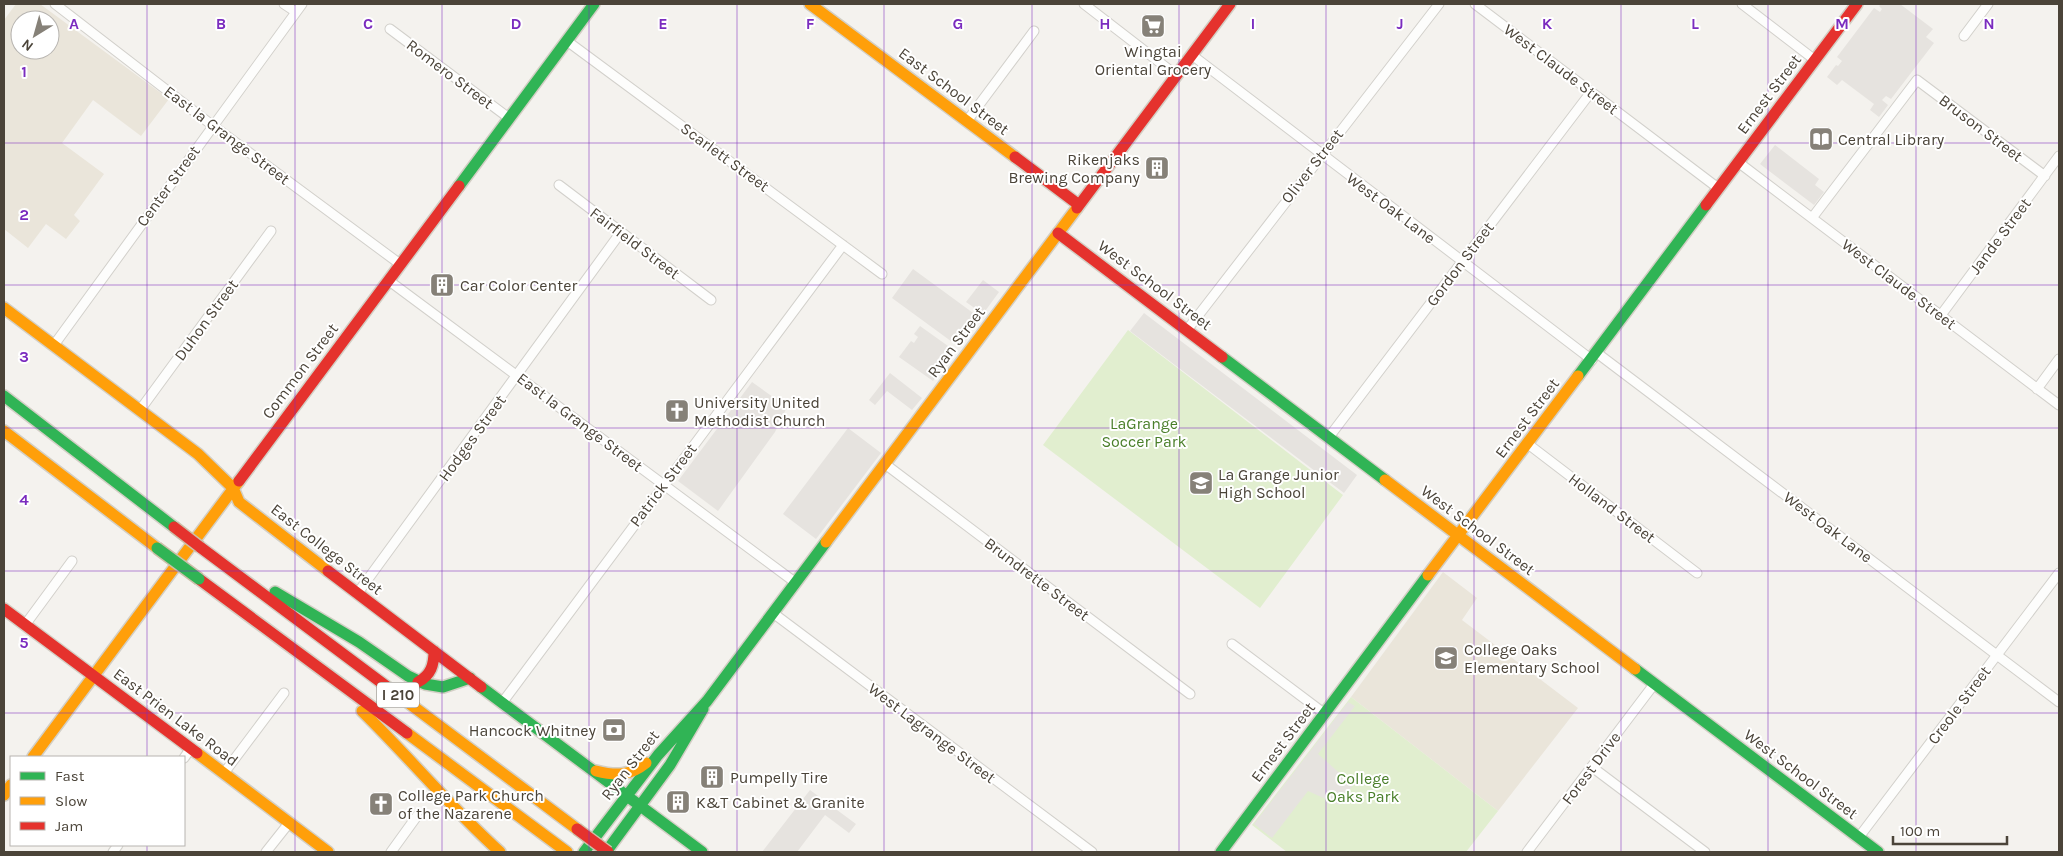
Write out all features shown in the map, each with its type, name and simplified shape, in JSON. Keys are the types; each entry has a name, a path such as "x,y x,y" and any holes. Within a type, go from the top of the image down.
{"main road":[{"name":"Common Street","path":"33,756 594,4"},
{"name":"East School Street","path":"810,4 1079,205"},
{"name":"Ryan Street","path":"584,852 660,751 707,701 1230,4"},
{"name":"Ernest Street","path":"1221,852 1857,4"},
{"name":"West School Street","path":"1058,233 1878,852"},
{"name":"East College Street","path":"4,308 198,454 233,488 239,502 357,594 702,852"},
{"name":"I 210","path":"4,396 174,527 607,852"},
{"name":"I 210","path":"4,431 198,579 567,852"},
{"path":"217,559 241,570 306,612 371,649 418,682 433,687 442,687 454,685 470,678"},
{"name":"East Prien Lake Road","path":"4,609 328,852"},
{"path":"294,650 377,725 468,823 500,852"},
{"path":"418,682 427,678 432,670 435,662 434,651"},
{"name":"Ryan Street","path":"607,852 672,764 694,728 707,701"},
{"path":"591,770 620,776 629,774 638,770 660,751"}],"street":[{"name":"East la Grange Street","path":"55,4 212,125 400,264"},
{"path":"284,4 296,12"},
{"name":"Center Street","path":"54,345 212,125 302,4"},
{"path":"1084,4 1176,75"},
{"name":"Oliver Street","path":"1187,330 1439,4"},
{"name":"West Claude Street","path":"1476,4 1718,188"},
{"path":"1742,4 1815,60"},
{"path":"1964,36 1988,4"},
{"name":"Romero Street","path":"390,29 509,118"},
{"path":"967,121 1034,32"},
{"name":"Scarlett Street","path":"567,40 882,274"},
{"name":"West Oak Lane","path":"1192,55 1462,261 1594,356 2059,702"},
{"name":"Bruson Street","path":"1812,218 1917,80 2044,176"},
{"name":"Gordon Street","path":"1329,437 1591,92"},
{"name":"Jande Street","path":"1940,315 2059,156"},
{"name":"West Claude Street","path":"1738,162 2059,405"},
{"name":"Fairfield Street","path":"558,185 711,300"},
{"name":"Duhon Street","path":"140,410 271,231"},
{"name":"Hodges Street","path":"357,594 518,376 621,232"},
{"name":"Patrick Street","path":"502,702 843,244"},
{"name":"East la Grange Street","path":"388,280 796,583"},
{"path":"2037,388 2059,359"},
{"name":"Holland Street","path":"1528,444 1697,573"},
{"name":"Brundrette Street","path":"885,464 1190,694"},
{"path":"25,625 72,561"},
{"name":"Creole Street","path":"1858,837 2059,573"},
{"name":"West Lagrange Street","path":"773,614 1092,852"},
{"path":"1232,644 1325,714"},
{"name":"Forest Drive","path":"1532,851 1654,683"},
{"path":"224,774 284,693"},
{"path":"185,757 191,748"},
{"path":"1592,767 1706,852"},
{"path":"391,852 418,816"},
{"path":"266,852 289,823"}],"shaded area":[{"path":"16,4 40,4 48,10 12,10"},
{"path":"1881,4 1900,4 1933,29 1926,37 1934,43 1891,99 1886,96 1882,100 1888,105 1879,117 1870,110 1874,104 1842,80 1837,85 1827,77 1836,65 1838,66 1842,61 1837,57 1874,8 1880,12 1882,9 1879,6"},
{"path":"10,12 10,60 60,60 60,19 169,99 141,136 93,100 62,143 104,174 74,215 80,221 66,239 46,224 28,248 4,229 4,20"},
{"path":"1775,145 1819,179 1815,185 1824,192 1814,205 1760,164"},
{"path":"913,269 980,318 959,347 892,298"},
{"path":"983,280 999,292 983,314 966,302"},
{"path":"1144,313 1357,475 1344,493 1130,331"},
{"path":"920,326 955,351 933,381 899,357 911,341 914,343 918,337 914,334"},
{"path":"890,373 922,398 912,410 887,391 875,405 869,400"},
{"path":"752,382 787,407 775,432 718,511 678,481"},
{"path":"848,428 881,453 816,539 783,514"},
{"name":"College Oaks Elementary School","path":"1443,572 1477,598 1462,620 1578,708 1498,811 1351,697"},
{"path":"1348,702 1355,706 1318,754 1353,785 1339,805 1308,791 1272,838 1254,824"},
{"path":"810,790 856,824 849,833 825,815 797,852 762,852"}],"green space":[{"name":"LaGrange Soccer Park","path":"1128,330 1343,495 1260,608 1043,445"},
{"name":"College Oaks Park","path":"1351,697 1498,811 1466,852 1287,852 1252,825"}],"traffic: fast":[{"path":"459,186 594,4"},
{"path":"1578,376 1706,205"},
{"path":"1222,357 1385,480"},
{"path":"4,396 174,527"},
{"path":"584,852 658,755 707,701 826,542"},
{"path":"157,548 199,579"},
{"path":"1221,852 1428,575"},
{"path":"275,592 359,642 408,676 425,684 443,687 470,678"},
{"path":"1635,669 1878,852"},
{"path":"481,687 702,852"},
{"path":"606,852 670,765 703,709"}],"traffic: slow":[{"path":"810,4 1015,157"},
{"path":"826,542 1077,208"},
{"path":"4,308 198,454 233,488 239,502 328,571"},
{"path":"1428,575 1578,376"},
{"path":"4,431 157,548"},
{"path":"1385,480 1635,669"},
{"path":"34,756 239,481"},
{"path":"398,695 577,829"},
{"path":"362,711 464,818 500,852"},
{"path":"407,733 567,852"},
{"path":"197,753 328,852"},
{"path":"596,771 622,774 628,773 646,763"},
{"path":"4,795 10,786"}],"traffic: jam":[{"path":"1077,208 1230,4"},
{"path":"1706,205 1857,4"},
{"path":"1015,157 1079,205"},
{"path":"239,481 459,186"},
{"path":"1058,233 1222,357"},
{"path":"174,527 200,547"},
{"path":"200,547 398,695"},
{"path":"328,571 481,687"},
{"path":"199,579 407,733"},
{"path":"4,609 197,753"},
{"path":"418,682 431,669 434,651"},
{"path":"577,829 608,852"}],"place":[{"name":"Wingtai Oriental Grocery","path":"1153,26"},
{"name":"Central Library","path":"1821,139"},
{"name":"Rikenjaks Brewing Company","path":"1157,168"},
{"name":"Car Color Center","path":"442,285"},
{"name":"University United Methodist Church","path":"677,411"},
{"name":"La Grange Junior High School","path":"1201,483"},
{"name":"College Oaks Elementary School","path":"1446,658"},
{"name":"Hancock Whitney","path":"614,730"},
{"name":"Pumpelly Tire","path":"712,777"},
{"name":"K&T Cabinet & Granite","path":"678,802"},
{"name":"College Park Church of the Nazarene","path":"381,804"}]}
